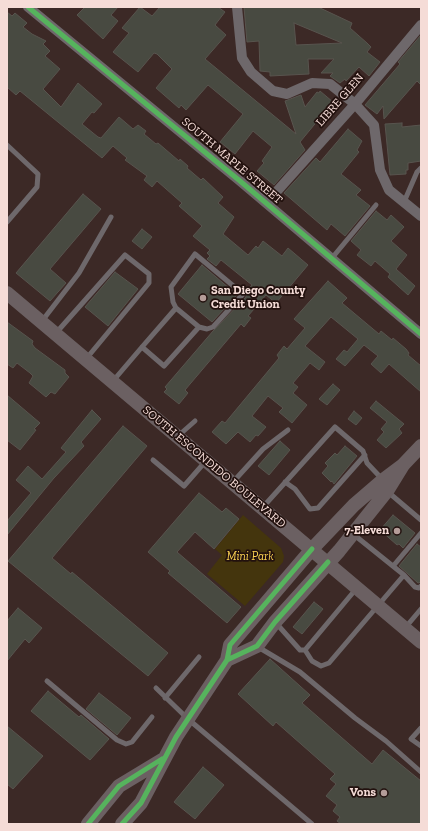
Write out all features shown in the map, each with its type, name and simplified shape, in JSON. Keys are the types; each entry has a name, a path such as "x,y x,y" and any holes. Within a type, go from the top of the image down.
{"main road":[{"name":"SOUTH ESCONDIDO BOULEVARD","path":"7,293 328,562 421,642"},
{"path":"227,660 257,646 275,622 352,534 385,486 421,446"},
{"path":"122,824 141,803 162,759 227,660 230,645 312,549 354,505 385,486"},
{"path":"88,824 119,786 162,759"}],"street":[{"name":"SOUTH MAPLE STREET","path":"28,7 246,185 421,334"},
{"path":"236,8 242,58 251,72 273,91 286,94 312,83 330,84 355,104 374,125 380,170 389,190 421,216"},
{"name":"LIBRE GLEN","path":"278,190 355,104 421,25"}],"lane":[{"path":"7,145 38,174 37,187 7,222"},
{"path":"404,202 417,172 421,168"},
{"path":"332,258 376,206"},
{"path":"41,321 78,273 111,217"},
{"path":"195,254 243,294 214,327 207,329 199,327 176,308 172,302 170,287 195,254"},
{"path":"55,334 125,255 149,274 149,284 86,360"},
{"path":"112,382 176,308"},
{"path":"142,347 164,366 199,327"},
{"path":"178,437 195,421"},
{"path":"262,508 335,428 363,451 368,463 385,486 421,520"},
{"path":"232,483 263,449 288,430"},
{"path":"285,482 295,490 310,509 318,508 365,455"},
{"path":"153,460 184,486 206,461"},
{"path":"352,534 404,574 415,587 419,588 421,586"},
{"path":"394,566 420,535"},
{"path":"305,650 312,662 321,666 329,663 404,574"},
{"path":"305,650 357,588"},
{"path":"405,628 421,609"},
{"path":"275,622 300,650 305,650"},
{"path":"257,646 300,672 386,741 421,772"},
{"path":"165,698 199,657"},
{"path":"47,681 117,740 126,744 132,742 152,717"},
{"path":"156,688 188,719 312,824"},
{"path":"421,728 412,739 421,746"}],"green space":[{"name":"Mini Park","path":"243,515 281,548 284,556 283,562 245,606 207,574 222,555 215,549"}],"building":[{"path":"85,7 118,7 111,15 118,21 103,39 77,15"},
{"path":"140,7 152,16 160,7 218,7 225,12 215,25 226,35 205,59 296,134 285,101 301,95 305,107 317,92 319,93 320,91 333,102 300,142 305,150 274,185 257,171 264,163 262,161 272,147 253,131 235,154 220,142 243,114 208,85 186,110 181,105 179,108 156,88 172,69 157,54 154,53 138,72 113,52 129,33 122,28"},
{"path":"244,7 318,7 352,23 350,28 371,47 367,52 380,62 369,76 359,67 346,81 345,79 340,83 330,76 333,73 321,73 334,59 308,59 309,74 270,76 270,72 260,71 259,41 247,42","holes":["294,23 342,43 296,45"]},
{"path":"7,12 12,16 15,13 27,23 23,27 32,34 46,41 43,44 50,51 45,56 60,69 43,89 61,107 78,83 102,104 94,113 92,112 82,124 98,137 101,138 119,117 133,129 138,125 146,131 144,134 156,144 158,143 179,161 180,159 188,166 187,168 201,180 203,178 223,197 218,203 234,217 223,234 248,255 256,246 258,248 263,241 282,256 288,248 308,265 276,303 266,295 248,316 251,318 244,327 241,324 185,390 188,393 179,404 164,392 167,389 165,387 213,331 246,297 246,292 252,285 221,260 216,266 207,259 210,256 207,253 210,250 193,236 202,226 179,206 182,203 157,181 152,187 144,180 147,176 125,160 127,158 113,146 102,158 20,91 16,95 7,87"},
{"path":"421,35 421,85 417,81 384,119 383,106 377,114 365,105 400,64 398,62"},
{"path":"402,123 402,127 421,125 421,161 408,163 408,170 406,170 406,174 390,175 385,124"},
{"path":"348,129 362,141 357,150 359,152 341,174 361,190 356,195 370,206 345,236 331,224 327,230 284,193 316,158 320,162"},
{"path":"83,194 101,209 50,269 66,283 50,301 16,273"},
{"path":"376,211 387,220 391,215 404,227 391,241 407,255 396,269 415,286 408,295 388,277 390,274 375,261 371,266 357,255 361,250 351,241"},
{"path":"142,229 152,237 142,249 132,241"},
{"path":"202,265 237,295 212,322 178,294"},
{"path":"115,272 138,289 108,326 85,307"},
{"path":"328,281 347,298 342,303 379,334 381,331 392,340 393,338 406,349 409,353 408,355 421,366 421,392 389,364 381,373 371,364 378,356 364,345 345,366 336,359 344,350 347,352 358,339 331,317 305,346 325,362 319,370 310,363 293,383 298,387 293,393 307,405 292,423 279,412 283,408 268,396 252,416 266,427 250,442 238,432 226,444 212,432 222,421 225,423 279,358 277,355 284,346 287,349 305,328 294,319"},
{"path":"7,322 33,341 32,344 35,348 65,370 65,373 69,377 55,394 51,392 46,397 29,383 33,376 30,373 17,363 13,368 7,364"},
{"path":"333,384 340,390 327,405 319,399"},
{"path":"7,395 40,423 34,429 36,430 20,450 7,440"},
{"path":"376,401 404,424 399,429 402,433 386,448 377,440 384,432 381,429 387,422 370,408"},
{"path":"92,410 101,419 81,442 84,446 54,478 7,535 7,521 31,493 16,480 28,466 42,479 66,452 61,448"},
{"path":"354,411 362,418 356,425 348,419"},
{"path":"123,426 147,446 52,558 71,574 72,572 168,653 148,676 8,561"},
{"path":"280,441 290,450 269,475 258,466"},
{"path":"345,446 357,456 334,484 322,473 328,466 325,463 335,453 337,455"},
{"path":"199,493 222,512 226,508 239,519 214,549 195,532 177,552 241,607 227,623 168,573 170,571 148,552"},
{"name":"7-Eleven","path":"393,515 415,533 403,548 399,544 397,545 380,530"},
{"name":"7-Eleven","path":"417,544 421,547 421,582 418,583 399,566"},
{"path":"314,602 323,609 302,634 293,627"},
{"path":"18,608 42,628 29,643 25,639 7,661 7,621"},
{"path":"270,659 310,695 302,703 372,764 383,750 421,781 421,824 341,824 337,821 340,817 333,811 337,805 326,796 336,784 330,779 335,774 276,722 273,726 238,694"},
{"path":"48,691 79,717 81,715 109,739 90,760 31,711"},
{"path":"99,693 131,718 117,735 86,709"},
{"path":"7,726 43,756 13,789 7,784"},
{"path":"203,767 224,785 195,819 174,802"}],"cycle path":[{"path":"28,7 240,181 421,334"},
{"path":"122,824 141,803 176,737 227,660 230,645 312,549"},
{"path":"227,660 257,646 275,622 328,562"},
{"path":"88,824 119,786 162,759"}],"place":[{"name":"San Diego County Credit Union","path":"203,298"},
{"name":"7-Eleven","path":"397,531"},
{"name":"Vons","path":"384,793"}]}
